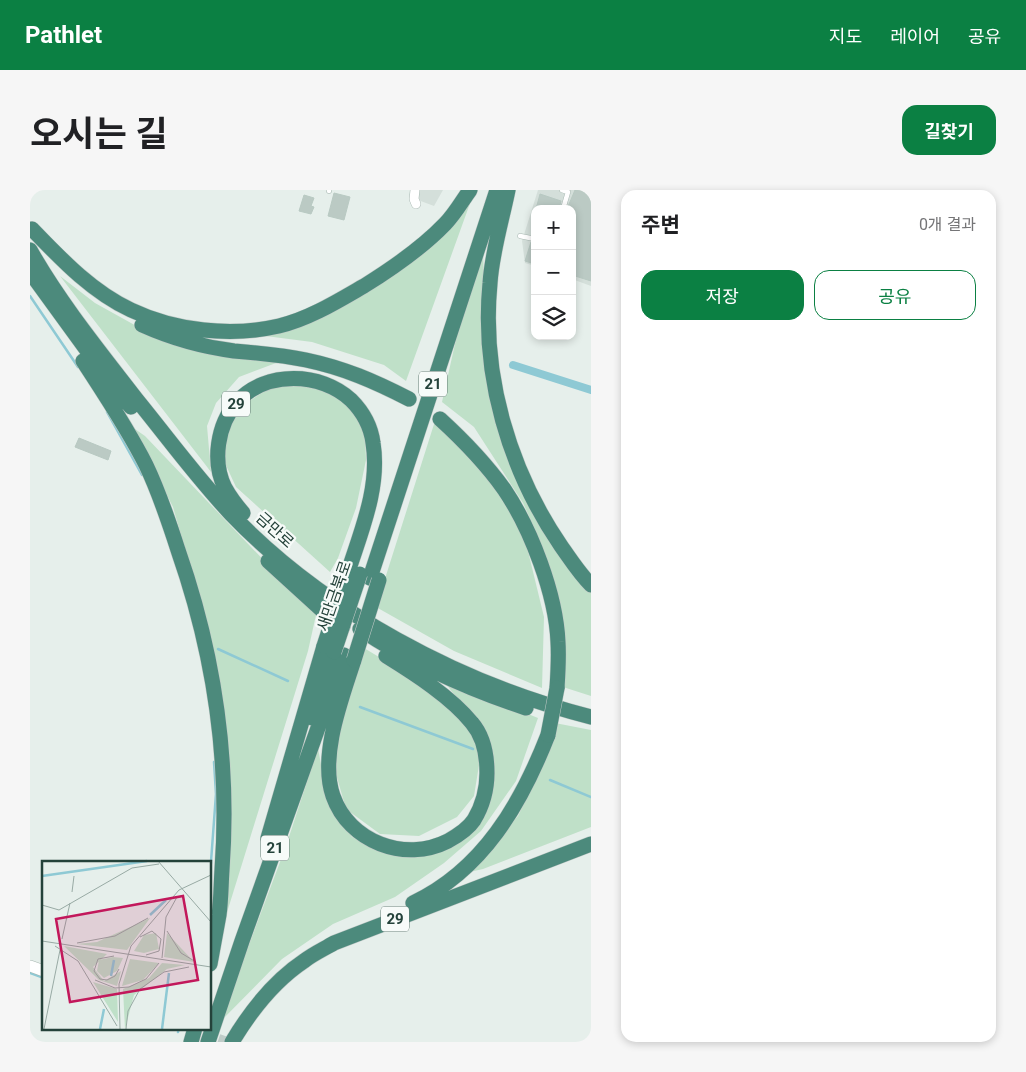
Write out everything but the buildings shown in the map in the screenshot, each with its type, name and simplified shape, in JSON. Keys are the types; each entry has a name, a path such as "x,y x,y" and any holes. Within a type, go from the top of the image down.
{"highway":[{"path":"31,228 59,257 98,291 130,310 158,321 196,330 237,332 280,326 328,308 396,267 446,223 470,190"},
{"name":"새만금북로","path":"208,1042 339,653 490,190"},
{"name":"새만금북로","path":"364,575 446,349 497,190"},
{"path":"508,190 490,283 489,349 498,402 511,448 530,494 549,528 591,586"},
{"path":"31,228 58,263 81,284 112,307 144,326 176,339 207,346 277,355 329,365 354,372 408,399"},
{"name":"금만로","path":"30,250 40,268 115,371 191,468 231,514 297,573 385,633 434,660 527,698 591,717"},
{"path":"34,279 58,325 114,410 146,466 166,513 194,594 212,675 224,779 224,847 220,904 211,958"},
{"name":"금만로","path":"34,279 113,386 231,526 292,582 385,646 463,684 524,708 591,728"},
{"name":"29","path":"339,653 335,612 364,575 367,513 375,464 371,431 357,406 344,394 330,386 300,379 282,379 265,384 237,402 227,417 220,433 218,450 219,470 225,488 250,522 305,570 385,633"},
{"path":"334,943 431,895 461,872 495,836 516,804 536,767 548,735 557,688 558,641 549,586 524,523 504,489 458,436 440,419"},
{"path":"261,554 325,613 436,691 473,724 484,744 487,762 487,781 484,798 473,821 458,835 440,845 417,850 394,848 373,842 356,831 342,816 332,796 329,760 339,653 364,575"},
{"name":"새만금북로","path":"211,1009 268,838 339,653"},
{"name":"29","path":"232,1042 258,1004 276,984 303,961 334,943 591,844"}],"street":[{"path":"415,190 414,199 416,204"},
{"path":"30,966 42,970"}],"lane":[{"path":"562,190 568,192 564,205"},
{"path":"520,236 531,238"}],"shaded area":[{"path":"413,190 443,190 434,206 410,197"},
{"path":"538,190 591,190 591,286 576,280 576,205 533,205"},
{"path":"531,212 531,265 525,263 522,241"}],"green space":[{"path":"473,195 406,381 384,365 312,342 251,334 362,295"},
{"path":"483,253 488,378 521,483 591,589 591,696 563,687 563,639 534,527 523,503 474,427 442,402 457,335"},
{"path":"60,276 95,303 167,343 229,356 284,360 239,377 216,403 207,426 211,472"},
{"path":"301,384 329,391 348,406 365,431 366,460 356,508 338,558 330,572 236,487 224,461 227,432 240,407 268,389"},
{"path":"435,421 501,494 527,547 544,617 542,688 454,651 376,607"},
{"path":"132,427 145,436 316,615 308,651 220,935 214,652 173,507"},
{"path":"364,648 442,701 471,732 480,759 474,796 457,817 419,836 380,834 346,809 334,767 343,710"},
{"path":"442,679 538,718 516,781 481,831 444,863 395,897 333,924 282,959 220,1022 286,846 318,748 327,798 352,837 386,853 450,846 492,774 490,740"},
{"path":"555,723 591,730 591,827 483,869 465,873 518,816 549,751"}],"waterway":[{"path":"30,296 78,367"},
{"path":"513,365 591,390"},
{"path":"107,412 142,475"},
{"path":"218,649 288,681"},
{"path":"360,707 473,749"},
{"path":"211,862 216,794 214,762"},
{"path":"550,780 591,797"},
{"path":"30,973 42,977"}],"tunnel":[{"path":"206,1034 229,1042"}]}
